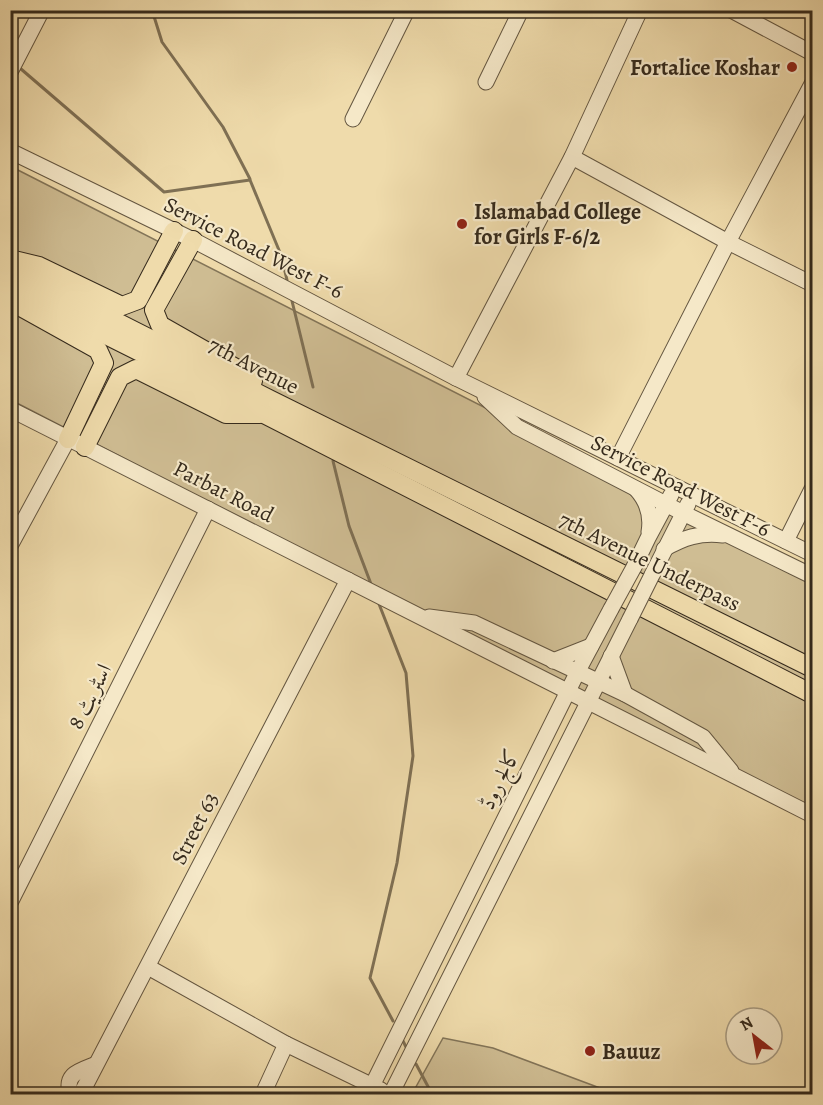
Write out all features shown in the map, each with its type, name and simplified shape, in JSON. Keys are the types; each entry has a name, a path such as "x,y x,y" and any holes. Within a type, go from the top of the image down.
{"main road":[{"path":"10,259 39,266 122,306 138,300 174,231"},
{"path":"85,447 120,377 136,369 226,414 268,407 248,375 160,325 154,310 193,240"},
{"name":"7th Avenue","path":"10,267 469,519"},
{"name":"7th Avenue","path":"10,287 477,502"},
{"path":"10,301 98,350 104,363 69,439"},
{"name":"7th Avenue Underpass","path":"477,502 807,665"},
{"name":"7th Avenue Underpass","path":"469,519 813,694"}],"street":[{"path":"10,72 42,10"},
{"path":"353,119 407,10"},
{"path":"486,82 521,10"},
{"path":"456,378 572,157 640,10"},
{"path":"731,10 813,53"},
{"path":"618,458 728,242 813,84"},
{"name":"Service Road West F-6","path":"10,151 193,240 456,378 813,554"},
{"path":"572,157 728,242 813,284"},
{"name":"Service Road West F-6","path":"476,387 517,427 683,513 813,576"},
{"name":"Parbat Road","path":"10,409 813,815"},
{"path":"10,546 69,439"},
{"path":"633,486 643,497 649,510 651,524 648,538"},
{"name":"کالج روڈ","path":"370,1090 577,672 676,487"},
{"path":"786,541 813,489"},
{"name":"کالج روڈ","path":"391,1095 692,496"},
{"name":"اسٹریٹ 8","path":"10,903 207,508"},
{"path":"664,549 679,540 695,535 712,533 729,536"},
{"name":"Street 63","path":"79,1095 348,580"},
{"name":"Parbat Road","path":"416,615 474,623 625,694 702,737 734,775"},
{"path":"553,661 591,646"},
{"path":"611,656 625,694"},
{"path":"147,967 370,1090 391,1095"},
{"path":"263,1095 286,1044"},
{"path":"72,1095 68,1086 70,1078 94,1065"}],"shaded area":[{"path":"10,166 812,574 812,814 11,400"},
{"path":"443,1038 493,1048 608,1091 607,1094 412,1094"}],"waterway":[{"path":"152,10 162,42 223,127 250,179"},
{"path":"21,69 164,192 250,180 281,255 287,280"},
{"path":"292,301 313,387"},
{"path":"333,461 349,526 371,584"},
{"path":"379,604 406,673 413,756 397,863 370,978 393,1021"},
{"path":"402,1039 406,1047"},
{"path":"416,1064 432,1094"}],"place":[{"name":"Fortalice Koshar","path":"792,67"},
{"name":"Islamabad College for Girls F-6/2","path":"462,224"},
{"name":"Bauuz","path":"590,1051"}]}
